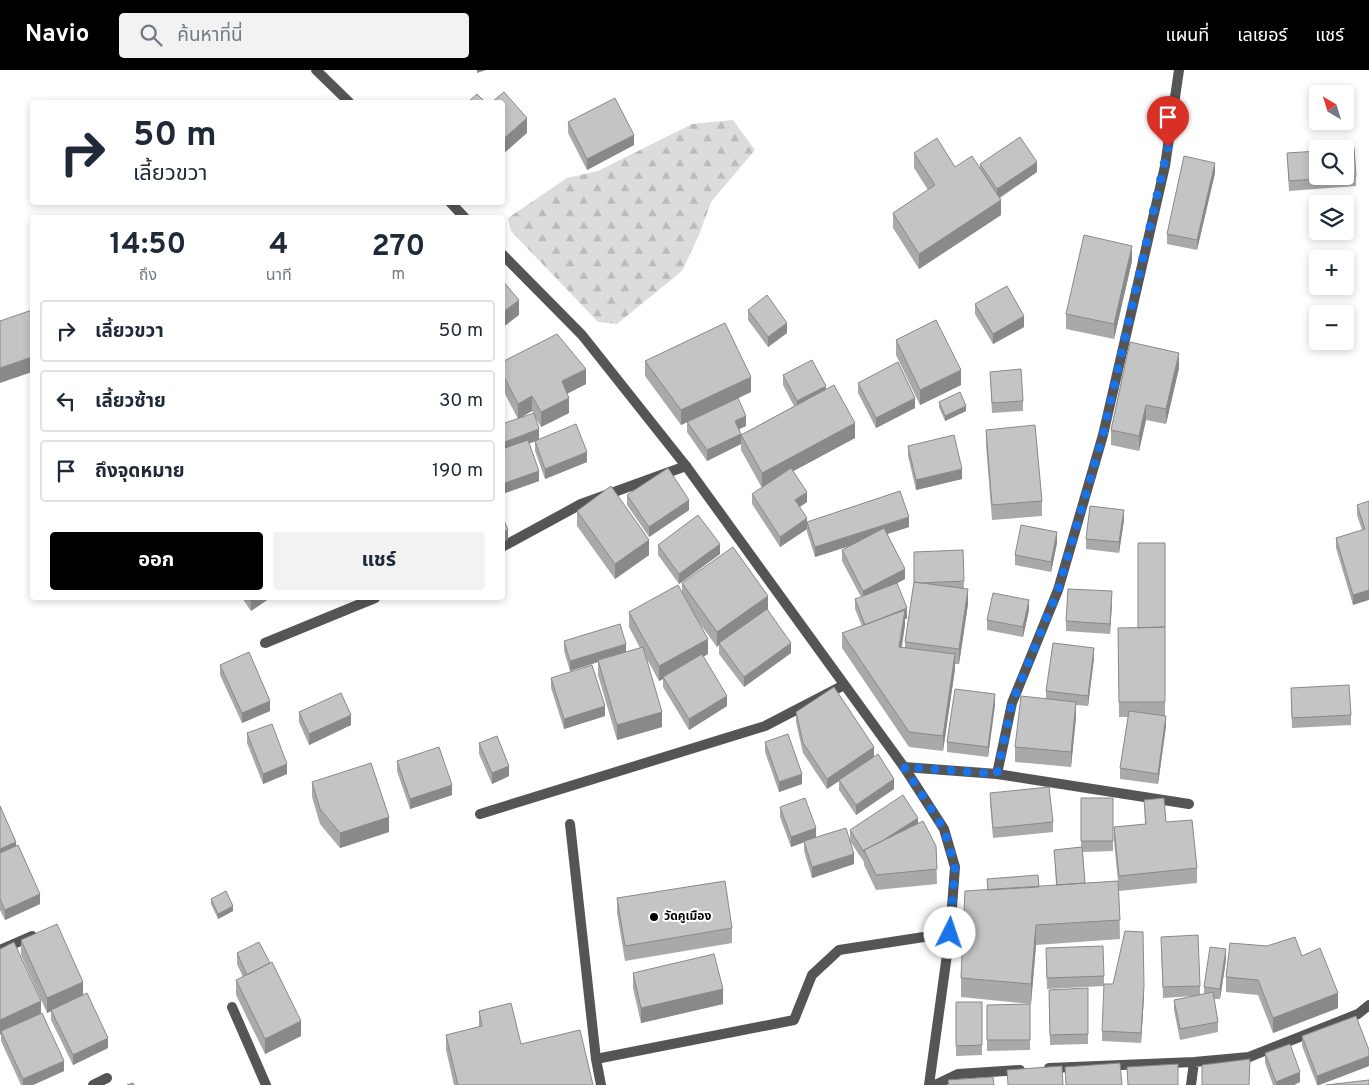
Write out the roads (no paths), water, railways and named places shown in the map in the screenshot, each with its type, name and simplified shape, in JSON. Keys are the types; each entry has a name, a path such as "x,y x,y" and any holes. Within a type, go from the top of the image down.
{"street":[{"path":"316,70 347,100"},
{"path":"997,774 1012,703 1058,590 1103,435 1165,166 1179,70"},
{"path":"453,205 462,215"},
{"path":"505,257 582,335 686,466 904,767 944,829 955,867 950,933 929,1085"},
{"path":"505,545 581,504 686,466"},
{"path":"265,643 370,600"},
{"path":"480,814 765,726 844,685"},
{"path":"904,767 997,774 1188,804"},
{"path":"570,824 596,1060 601,1085"},
{"path":"0,950 42,931"},
{"path":"596,1060 794,1020 812,975 839,950 950,933"},
{"path":"935,1085 958,1074 1194,1062 1249,1057 1358,1014 1369,1005"},
{"path":"232,1007 266,1085"},
{"path":"1190,1085 1194,1062"},
{"path":"93,1085 107,1078"}],"place":[{"name":"วัดคูเมือง","path":"654,917"}]}
